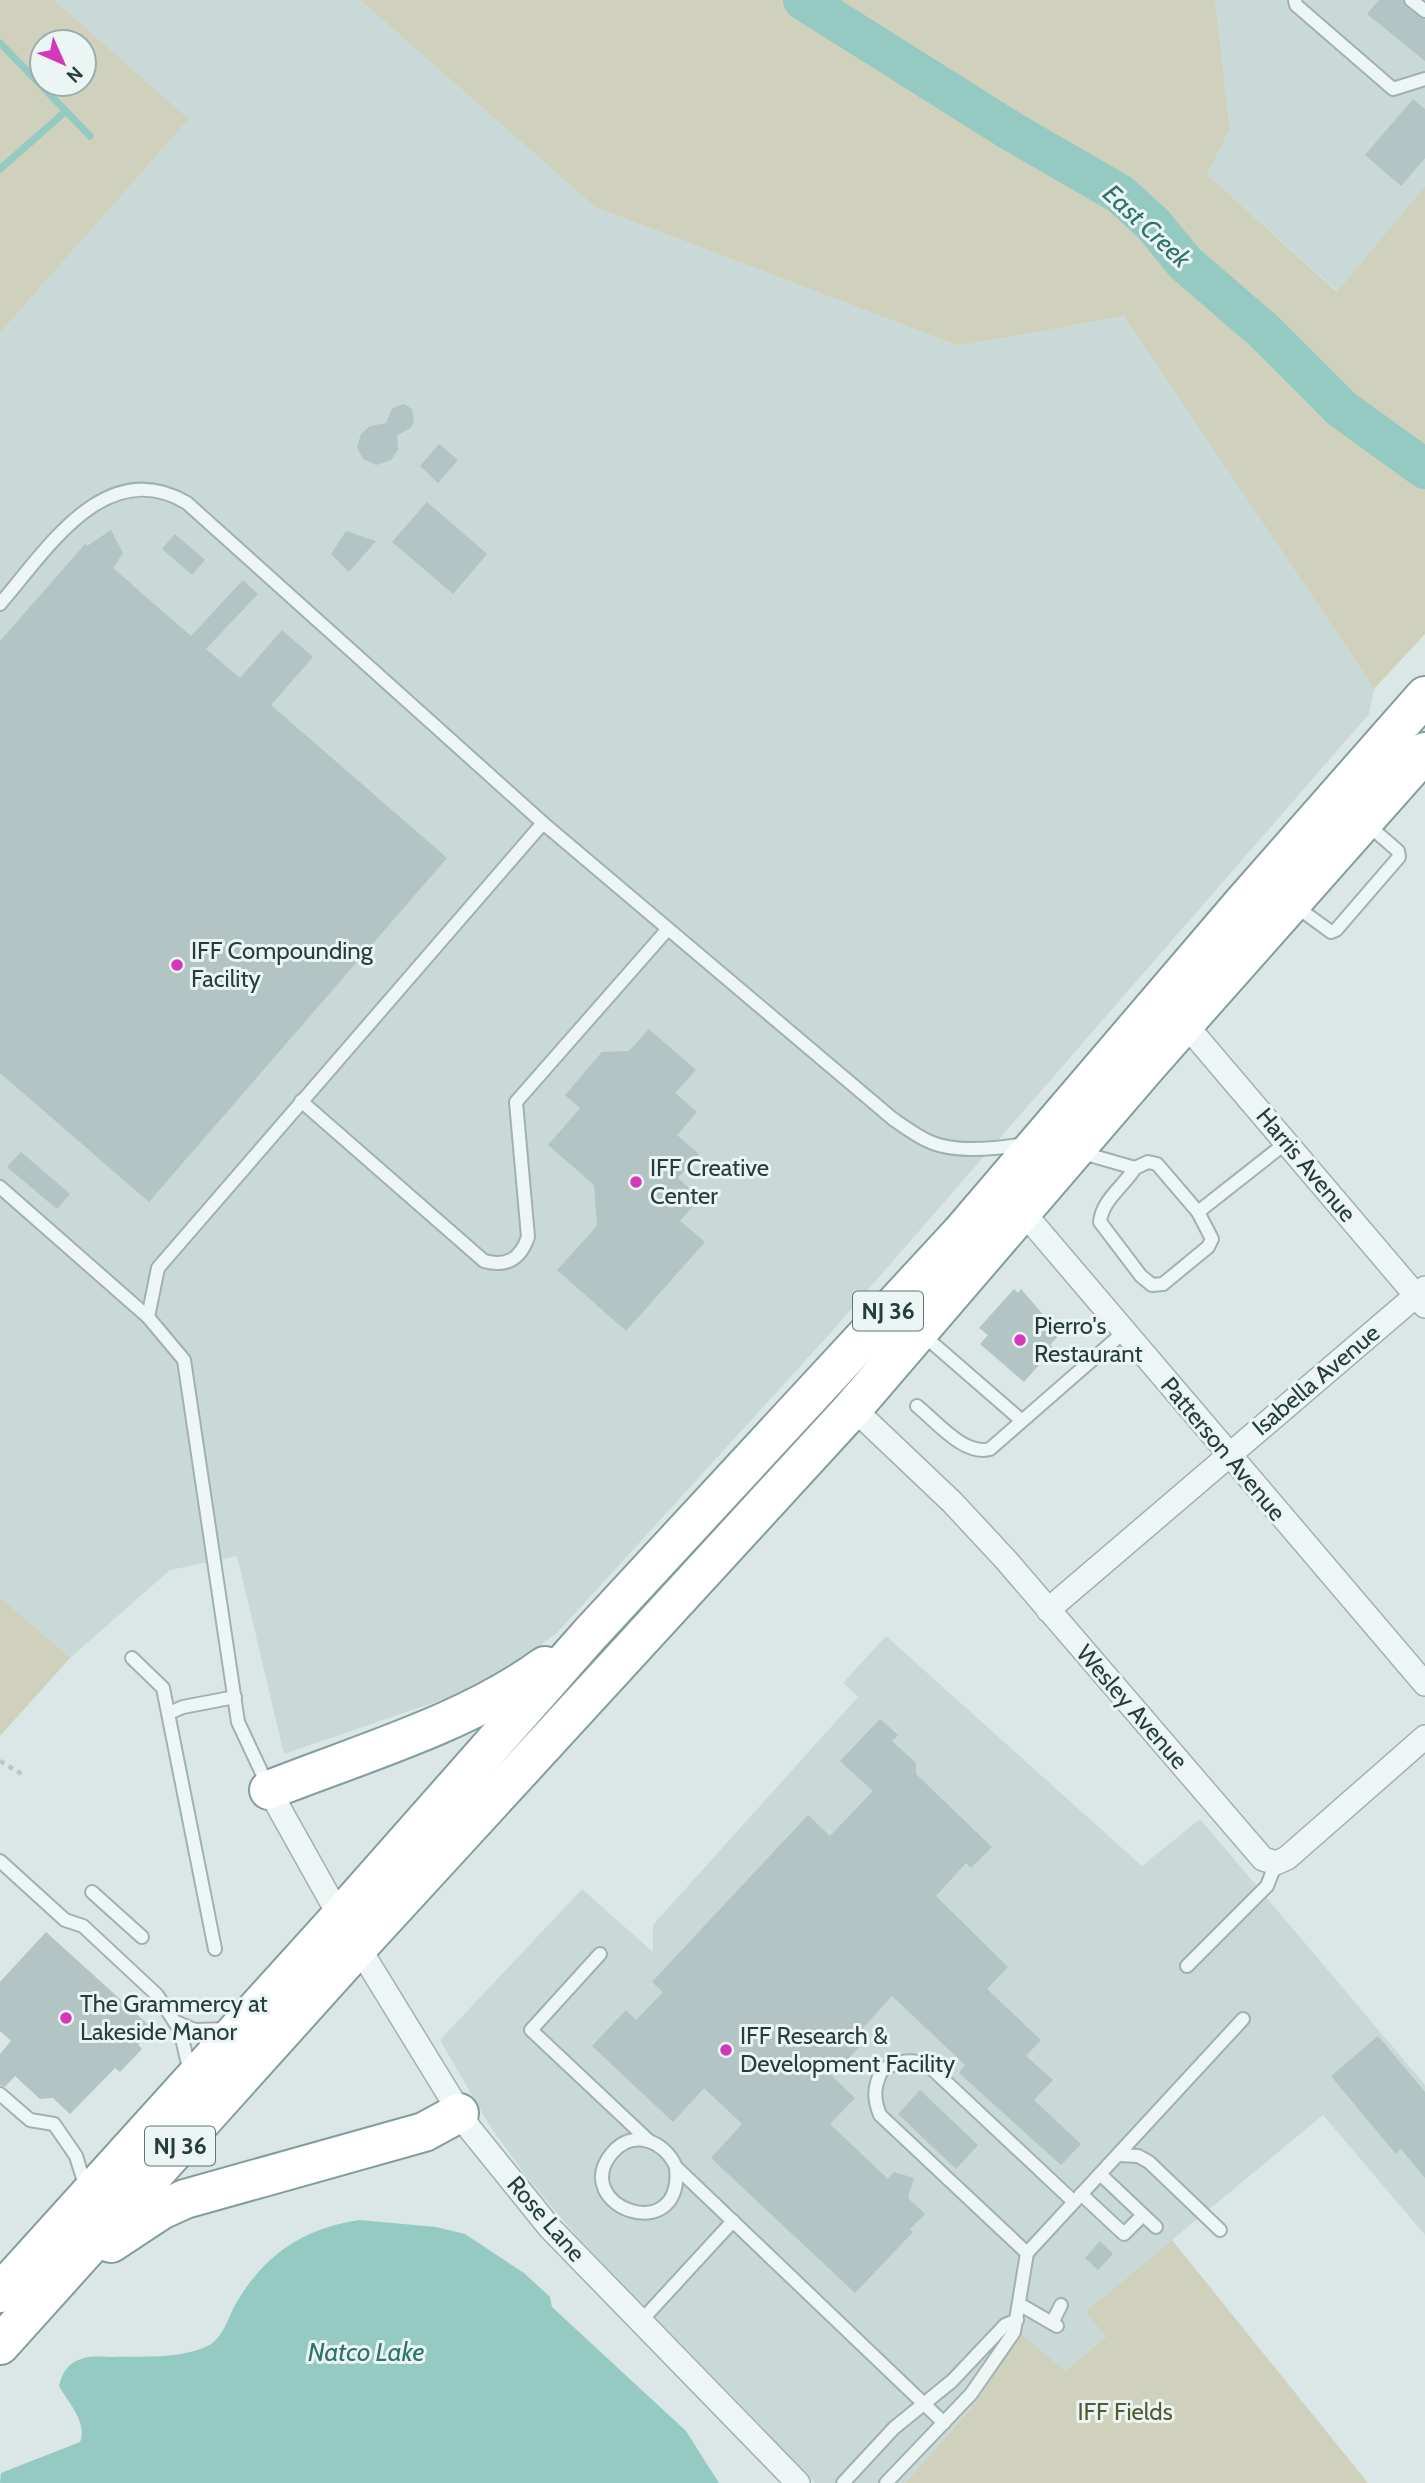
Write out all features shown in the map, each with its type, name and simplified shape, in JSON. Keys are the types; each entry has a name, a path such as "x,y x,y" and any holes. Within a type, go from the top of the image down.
{"highway":[{"name":"NJ 36","path":"0,2293 239,2028 350,1932 853,1408 1023,1212 1057,1146 1425,696"},
{"name":"NJ 36","path":"0,2345 70,2268 350,1932 590,1634 961,1233 1146,1067 1186,1025 1425,752"},
{"path":"270,1790 451,1718 514,1689 590,1634"},
{"path":"70,2268 161,2210 185,2199 424,2132 459,2113"}],"street":[{"name":"Harris Avenue","path":"1186,1025 1422,1296"},
{"name":"Patterson Avenue","path":"1023,1212 1227,1455 1425,1684"},
{"name":"Isabella Avenue","path":"1048,1610 1227,1455 1422,1296"},
{"name":"Wesley Avenue","path":"853,1408 952,1502 1255,1852 1269,1862 1276,1863"},
{"path":"1276,1863 1287,1857 1425,1737"},
{"name":"Rose Lane","path":"270,1790 350,1932 459,2113 550,2228 798,2483"}],"lane":[{"path":"1295,0 1296,5 1393,89 1425,79"},
{"path":"1411,0 1425,11"},
{"path":"0,604 89,505 134,490 174,495 187,503 543,823 892,1119 928,1142 962,1148 1057,1146 1135,1168"},
{"path":"1291,904 1332,932 1336,930 1399,857 1398,851 1364,821"},
{"path":"148,1317 158,1268 543,823"},
{"path":"301,1101 484,1261 497,1265 510,1262 523,1252 528,1237 516,1102 667,930"},
{"path":"1198,1212 1286,1142"},
{"path":"1148,1162 1157,1164 1198,1212 1212,1239 1208,1247 1163,1284 1152,1284 1141,1276 1100,1222 1107,1201 1123,1187 1135,1168 1148,1162"},
{"path":"0,1187 148,1317 184,1360 238,1722 270,1790"},
{"path":"919,1331 1021,1420"},
{"path":"917,1406 967,1447 978,1452 990,1449 1021,1420 1065,1387 1124,1332"},
{"path":"132,1658 163,1688 215,1949"},
{"path":"169,1713 183,1707 234,1697"},
{"path":"0,1861 65,1920 83,1926 157,1996 176,2022 186,2046 191,2082"},
{"path":"1187,1966 1267,1886 1276,1863"},
{"path":"92,1892 142,1937"},
{"path":"600,1954 531,2030 648,2141 663,2147 676,2167 944,2423"},
{"path":"886,2483 971,2393 1014,2332 1027,2253 1243,2019"},
{"path":"176,2022 204,2031 239,2028"},
{"path":"1027,2253 880,2115 874,2091 883,2070 903,2061 917,2060 928,2065 1078,2198 1124,2234 1143,2214"},
{"path":"0,2094 30,2120 54,2124 76,2156 89,2195"},
{"path":"648,2141 629,2141 610,2155 603,2179 612,2202 634,2214 659,2209 675,2191 676,2167"},
{"path":"1118,2155 1138,2156 1149,2162 1220,2230"},
{"path":"1100,2174 1156,2227"},
{"path":"641,2321 733,2221"},
{"path":"1019,2304 1055,2324 1061,2305"},
{"path":"843,2483 894,2428 952,2381 1005,2325 1017,2320"}],"path":[{"path":"0,1761 24,1776"}],"shaded area":[{"path":"54,0 360,0 595,207 959,346 1124,316 1374,689 1369,714 826,1338 558,1632 491,1683 284,1754 237,1556 170,1570 70,1658 0,1597 0,333 189,119 98,39 98,28 86,28"},
{"path":"1215,0 1425,0 1425,186 1338,292 1207,174 1230,129"},
{"path":"886,1636 1142,1866 1200,1819 1425,2085 1425,2235 1323,2115 1085,2312 1106,2337 1064,2372 1020,2333 975,2404 905,2483 815,2483 579,2239 528,2179 488,2123 440,2040 582,1889 653,1952 653,1925 858,1697 843,1683"}],"green space":[{"path":"0,0 54,0 86,28 28,28 28,98 98,98 98,39 189,119 0,333"},
{"path":"360,0 1215,0 1230,129 1207,174 1337,292 1425,186 1425,634 1374,689 1124,316 959,346 595,207"},
{"path":"0,1597 70,1658 0,1736"},
{"name":"IFF Fields","path":"1172,2240 1368,2483 905,2483 975,2404 1020,2333 1065,2371 1106,2337 1085,2312"}],"water":[{"name":"Natco Lake","path":"360,2220 436,2227 465,2234 524,2273 550,2297 552,2307 686,2431 719,2483 0,2483 1,2473 80,2442 82,2435 79,2420 59,2386 72,2363 92,2357 147,2357 192,2352 203,2348 215,2341 223,2331 245,2289 271,2259 286,2247 320,2230"}],"building":[{"path":"1379,0 1402,0 1406,7 1425,20 1425,61 1367,14"},
{"path":"1413,99 1425,109 1425,158 1401,186 1365,155"},
{"path":"404,404 412,409 414,422 411,428 397,435 398,450 391,460 376,465 363,459 357,447 361,434 370,426 386,423 392,408"},
{"path":"439,444 458,460 438,483 420,466"},
{"path":"427,502 487,554 453,594 392,542"},
{"name":"IFF Compounding Facility","path":"111,530 123,553 113,568 191,636 243,580 258,594 206,649 240,678 282,630 313,657 271,705 447,858 149,1202 0,1073 0,641 85,544 87,546"},
{"path":"346,531 376,541 349,572 331,554"},
{"path":"175,534 205,560 192,575 162,549"},
{"name":"IFF Creative Center","path":"649,1029 696,1070 675,1093 697,1112 677,1135 699,1154 678,1178 700,1198 680,1221 705,1242 626,1331 557,1270 597,1226 594,1185 548,1145 580,1108 565,1095 602,1052 629,1051"},
{"path":"21,1152 70,1194 57,1209 7,1167"},
{"name":"Pierro's Restaurant","path":"1014,1289 1018,1293 1021,1289 1060,1334 1050,1345 1054,1348 1024,1382 980,1344 988,1335 979,1328"},
{"name":"IFF Research & Development Facility","path":"880,1719 898,1735 892,1741 916,1763 916,1774 992,1847 971,1868 966,1863 936,1896 1008,1967 987,1989 1041,2040 1026,2056 1053,2080 1034,2100 1081,2144 1061,2165 959,2073 965,2065 892,1996 853,2039 860,2046 832,2076 855,2098 830,2124 888,2179 894,2172 914,2178 908,2198 925,2214 910,2229 913,2232 855,2293 711,2158 742,2124 704,2088 673,2122 592,2046 626,2010 636,2020 663,1992 652,1982 808,1815 830,1836 873,1791 840,1761"},
{"path":"46,1932 153,2029 138,2045 142,2049 120,2072 115,2068 70,2114 53,2098 40,2099 15,2076 5,2087 0,2085 0,2054 11,2041 0,2031 0,1982"},
{"path":"1378,2036 1425,2092 1425,2178 1401,2149 1396,2154 1331,2076"},
{"path":"920,2090 978,2145 956,2169 898,2114"},
{"path":"1100,2241 1113,2254 1098,2270 1085,2258"}],"waterway":[{"name":"East Creek","path":"803,0 1011,131 1120,194 1153,224 1185,263 1264,331 1342,409 1425,469"},
{"path":"0,43 90,136"},
{"path":"0,169 66,111"}],"place":[{"name":"IFF Compounding Facility","path":"177,965"},
{"name":"IFF Creative Center","path":"636,1182"},
{"name":"Pierro's Restaurant","path":"1020,1340"},
{"name":"The Grammercy at Lakeside Manor","path":"66,2018"},
{"name":"IFF Research & Development Facility","path":"726,2050"}]}
